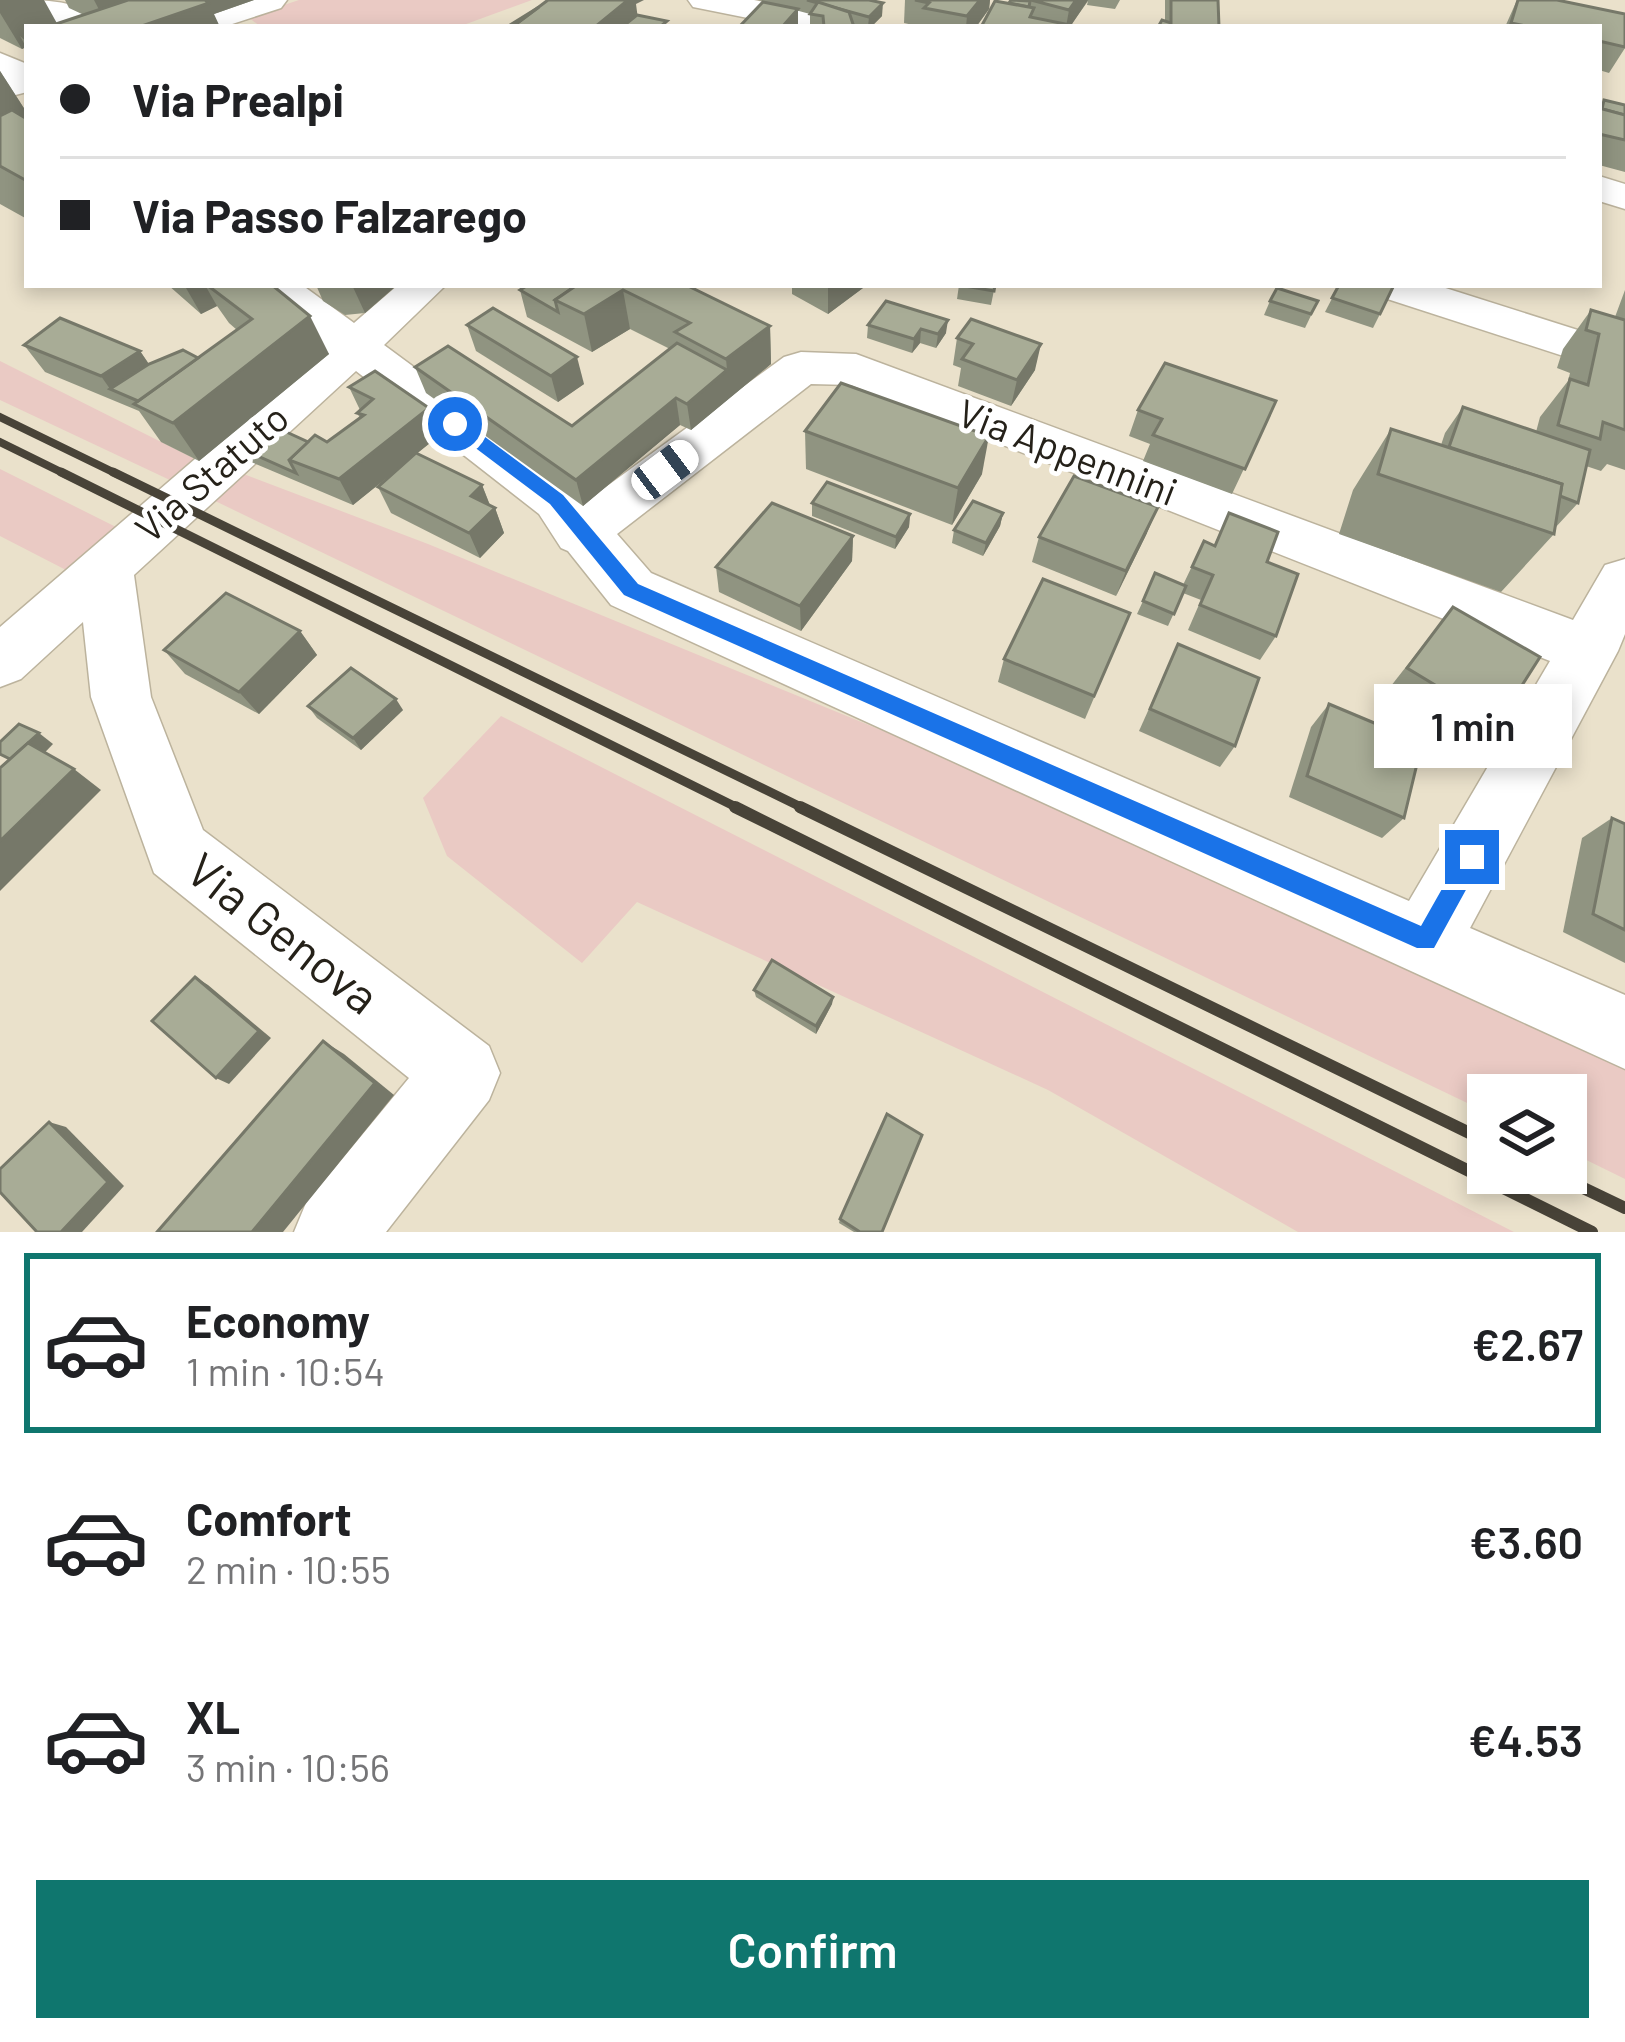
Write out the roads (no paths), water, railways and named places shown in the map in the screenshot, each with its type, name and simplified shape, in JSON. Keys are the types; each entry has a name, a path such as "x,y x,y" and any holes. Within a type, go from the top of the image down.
{"street":[{"path":"35,0 84,24"},
{"path":"194,24 268,0"},
{"path":"704,0 827,24"},
{"path":"278,288 557,500 631,589 1625,1032"},
{"name":"Via Statuto","path":"0,662 421,288"},
{"path":"1399,288 1625,361"},
{"name":"Via Appennini","path":"580,533 782,357 856,370 1588,651"},
{"name":"Via Genova","path":"105,566 121,697 178,851 462,1072 335,1232"},
{"path":"1426,940 1625,581"}],"railway":[{"path":"0,417 119,475"},
{"path":"0,442 67,475"},
{"path":"61,472 742,810"},
{"path":"113,472 807,810"},
{"path":"735,807 1592,1232"},
{"path":"800,807 1467,1132"},
{"path":"1587,1190 1625,1208"}]}
